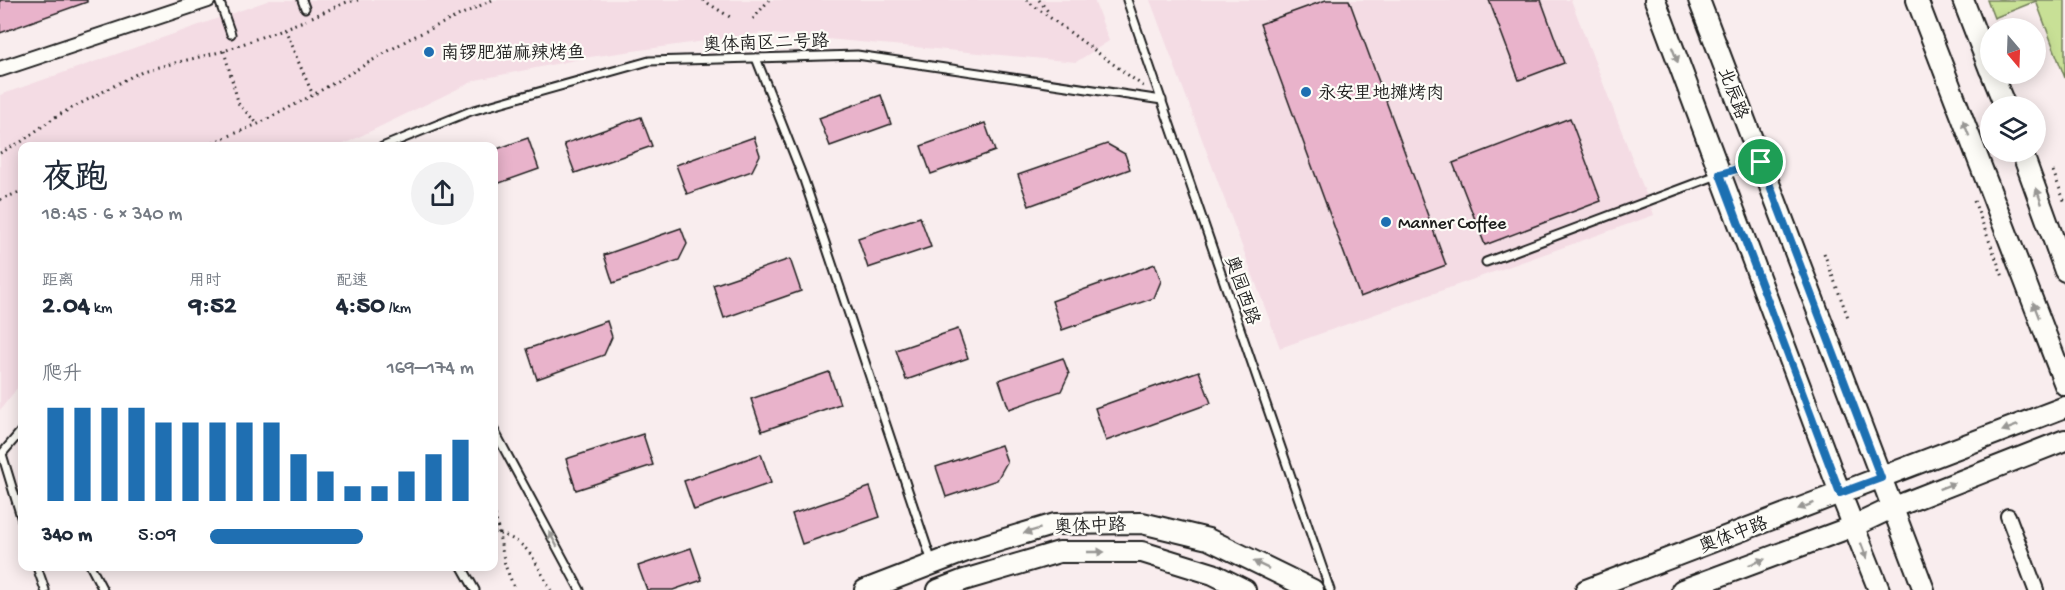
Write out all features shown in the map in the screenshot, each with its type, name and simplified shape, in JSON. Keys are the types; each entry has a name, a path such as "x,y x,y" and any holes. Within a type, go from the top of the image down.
{"main road":[{"path":"1655,0 1840,493 1879,590"},
{"name":"北辰路","path":"1699,0 1924,590"},
{"path":"1917,0 2065,385"},
{"path":"1963,0 1980,44"},
{"path":"2026,162 2065,271"},
{"name":"奥体中路","path":"1586,590 2065,407"},
{"name":"奥体中路","path":"1682,590 1854,526 1892,508 2065,440"},
{"name":"奥体中路","path":"865,590 969,550 1055,524 1142,523 1208,539 1313,590"},
{"name":"奥体中路","path":"939,590 964,580 1059,552 1142,552 1213,574 1245,590"}],"street":[{"path":"0,69 208,0"},
{"path":"2008,516 2036,590"}],"lane":[{"path":"219,0 231,34"},
{"path":"302,0 305,8"},
{"name":"奥园西路","path":"1126,0 1330,590"},
{"name":"奥体南区二号路","path":"394,142 471,111 649,61 857,55 1162,100"},
{"path":"756,58 804,180 933,564"},
{"path":"1486,262 1720,174 1761,162"},
{"path":"18,435 1,455 18,508"},
{"path":"498,437 580,590"},
{"path":"38,571 45,590"},
{"path":"93,571 103,590"},
{"path":"464,571 475,590"}],"path":[{"path":"21,142 55,117 142,71 224,51 347,2 358,0"},
{"path":"214,142 258,124 409,39 492,0"},
{"path":"703,0 733,20"},
{"path":"753,19 769,0"},
{"path":"1026,0 1162,100"},
{"path":"1039,0 1053,18"},
{"path":"284,29 313,95"},
{"path":"224,51 239,105 258,124"},
{"path":"0,153 18,144"},
{"path":"2053,171 2065,203"},
{"path":"0,200 18,193"},
{"path":"1974,201 2003,278"},
{"path":"1824,253 1849,320"},
{"path":"498,529 505,565 515,590"},
{"path":"498,533 513,538 527,549 550,590"}],"shaded area":[{"path":"270,0 1094,0 1109,41 1076,62 762,33 590,57 476,80 348,142 18,142 18,387 0,410 0,95"},
{"path":"1150,0 1571,0 1654,215 1280,348"}],"green space":[{"path":"1987,0 2065,0 2065,78 2046,28 2046,18 2042,18 2036,1 1994,18"}],"building":[{"path":"0,0 87,0 87,2 0,33"},
{"path":"1326,0 1349,0 1446,265 1360,297 1260,24"},
{"path":"1489,0 1541,0 1564,63 1519,80"},
{"path":"881,95 891,124 830,146 819,118"},
{"path":"641,117 652,146 575,173 564,144"},
{"path":"1570,118 1601,201 1485,245 1453,163"},
{"path":"985,123 995,151 931,174 921,146"},
{"path":"754,137 760,155 752,171 687,194 676,165"},
{"path":"528,138 539,169 498,184 498,149"},
{"path":"1107,144 1125,154 1130,169 1029,206 1018,175"},
{"path":"920,217 931,247 868,268 858,238"},
{"path":"681,228 687,244 679,260 613,283 604,255"},
{"path":"790,259 801,291 724,318 713,285"},
{"path":"1155,264 1161,281 1154,298 1062,330 1052,301"},
{"path":"607,321 612,337 604,355 537,379 527,349"},
{"path":"958,329 968,358 906,380 896,350"},
{"path":"1063,358 1069,374 1061,391 1009,409 999,380"},
{"path":"1199,371 1211,403 1106,441 1095,408"},
{"path":"829,372 840,404 762,431 751,399"},
{"path":"643,434 653,465 576,490 566,459"},
{"path":"1001,445 1007,462 997,480 946,497 936,467"},
{"path":"761,454 771,483 694,510 684,481"},
{"path":"870,487 880,517 802,544 792,514"},
{"path":"691,548 702,580 673,590 647,590 638,566"}],"place":[{"name":"南锣肥猫麻辣烤鱼","path":"429,52"},
{"name":"永安里地摊烤肉","path":"1306,92"},
{"name":"Manner Coffee","path":"1386,222"}],"route":[{"path":"1761,162 1881,478 1840,493 1720,174 1761,162"}]}
